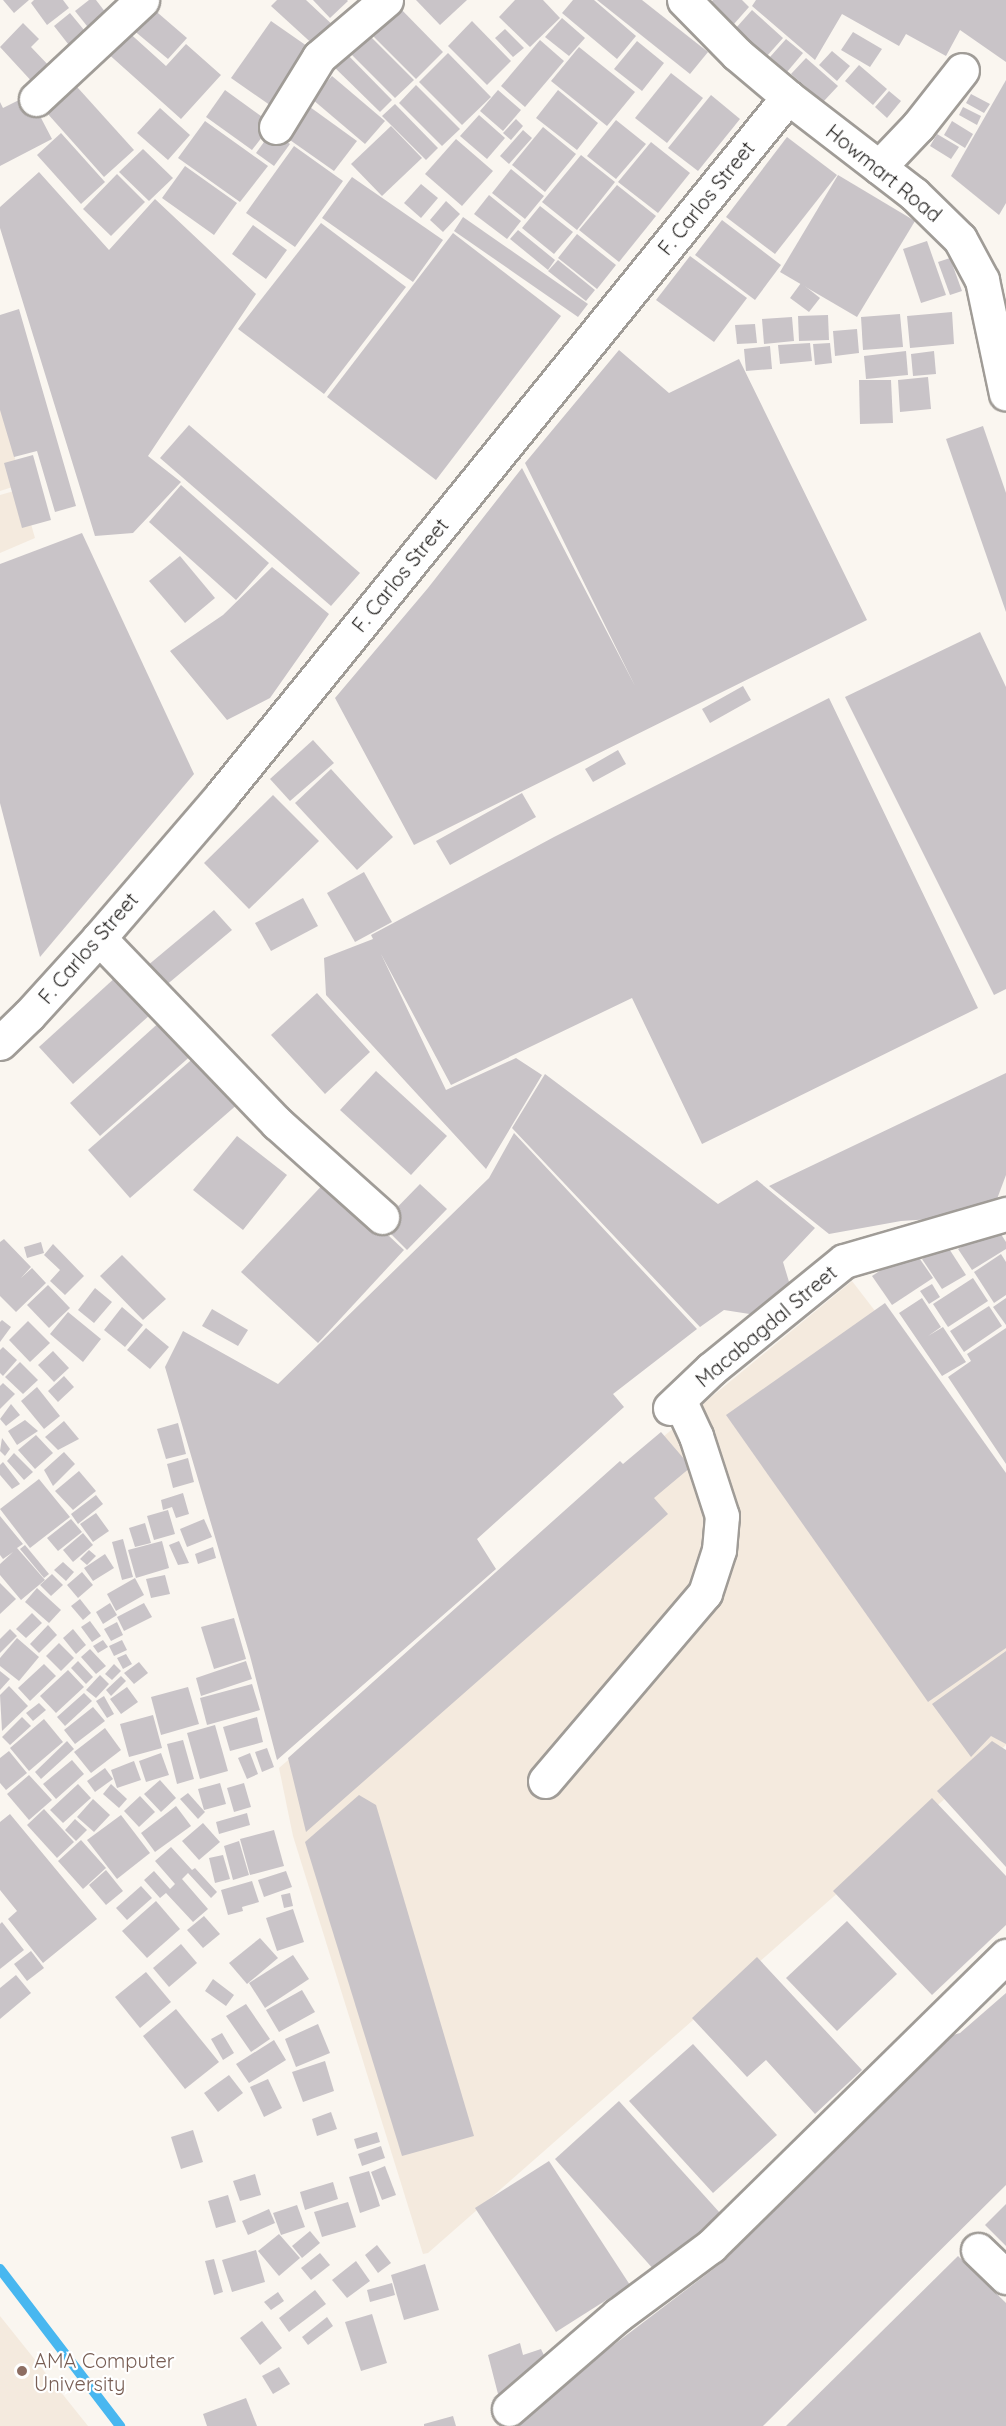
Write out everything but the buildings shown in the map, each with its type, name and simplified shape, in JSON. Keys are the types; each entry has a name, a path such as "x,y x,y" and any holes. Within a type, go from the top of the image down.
{"street":[{"path":"36,99 142,0"},
{"name":"Howmart Road","path":"684,0 737,54 788,97 879,167 942,219 960,238 982,280 1006,394"},
{"path":"276,127 319,57 368,5"},
{"path":"879,167 918,126 962,69"},
{"name":"F. Carlos Street","path":"0,1043 29,1015 99,938 228,787 788,97"},
{"path":"99,938 277,1123 382,1217"},
{"name":"Macabagdal Street","path":"545,1781 705,1593 719,1550 722,1516 696,1436 675,1404 711,1369 844,1262 1006,1214"},
{"path":"509,2409 618,2315 711,2246 1006,1956"},
{"path":"978,2250 1006,2277"}],"shaded area":[{"path":"0,358 19,485 0,491"},
{"path":"21,489 35,538 0,553 0,495"},
{"path":"852,1281 1006,1481 1006,1745 428,2253 423,2254 293,1836 279,1768 612,1479"},
{"name":"AMA Computer University","path":"0,2316 88,2426 0,2426"}],"waterway":[{"path":"0,2269 120,2426"}],"place":[{"name":"AMA Computer University","path":"22,2371"}]}
